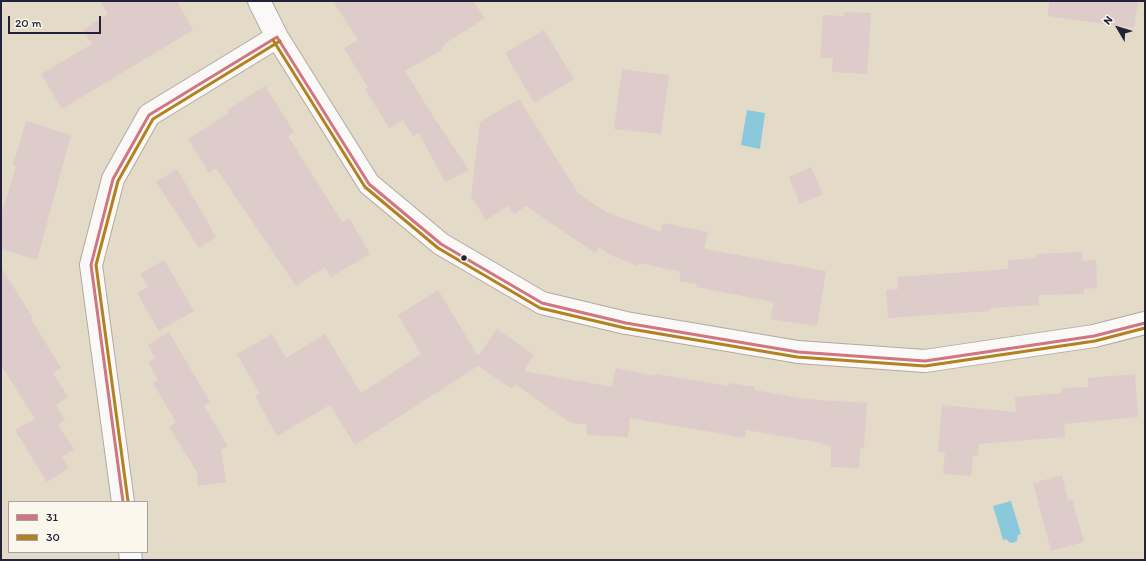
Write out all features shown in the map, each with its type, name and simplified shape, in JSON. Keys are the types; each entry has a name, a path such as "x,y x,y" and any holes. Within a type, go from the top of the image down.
{"street":[{"path":"259,1 277,37 370,184 442,244 542,303 626,323 798,352 925,360 1094,336 1145,323"},
{"path":"124,501 91,265 113,179 149,115 277,37"}],"water":[{"path":"747,110 765,113 760,149 741,145"},
{"path":"1011,501 1021,534 1018,535 1017,541 1013,543 1006,539 1003,540 993,506"}],"building":[{"path":"100,1 177,1 193,30 62,109 41,74 92,44 83,30 108,14"},
{"path":"333,1 473,1 485,18 446,43 440,51 405,71 469,170 445,182 419,133 413,136 403,120 389,128 365,89 368,88 344,48 358,40"},
{"path":"1049,1 1138,1 1134,28 1048,16"},
{"path":"844,12 871,13 867,74 832,72 833,58 820,58 823,15 843,16"},
{"path":"544,30 574,79 534,103 505,53"},
{"path":"622,69 669,75 661,134 614,129"},
{"path":"265,86 294,132 288,136 342,222 349,218 370,254 331,277 325,267 296,286 216,168 209,173 188,139 229,113 227,110"},
{"path":"519,99 578,193 606,212 661,232 663,223 708,232 704,249 826,271 817,326 770,319 774,302 696,287 697,284 679,281 681,272 639,263 638,266 610,255 599,247 595,253 526,206 514,214 508,206 486,220 471,196 480,122"},
{"path":"26,121 71,135 37,260 1,249 1,216 16,166 13,165"},
{"path":"811,167 823,194 800,204 789,177"},
{"path":"177,169 216,237 199,248 156,182"},
{"path":"1082,252 1083,261 1096,260 1097,288 1084,289 1084,294 1038,295 1039,305 990,308 990,311 888,318 886,290 898,289 897,277 1008,269 1008,260 1036,258 1036,254"},
{"path":"164,260 194,311 159,331 137,293 148,287 140,274"},
{"path":"1,267 33,318 31,319 61,368 53,373 68,397 56,405 65,420 58,425 74,449 62,457 69,468 47,482 15,430 35,419 1,365"},
{"path":"438,290 478,356 497,329 534,355 524,371 612,387 616,368 655,376 656,374 729,386 729,383 755,387 755,390 805,399 867,403 864,448 860,447 859,468 831,467 831,446 823,445 823,443 746,430 745,438 630,418 628,437 587,435 587,425 569,422 515,384 512,389 478,366 355,445 330,405 277,436 255,396 260,394 237,354 272,334 286,358 325,334 361,393 421,354 398,315"},
{"path":"169,332 210,402 204,406 228,446 221,450 226,482 198,486 197,472 169,427 176,422 153,383 158,380 148,362 155,358 148,345"},
{"path":"1135,374 1138,417 1064,424 1065,437 979,444 978,456 973,455 971,476 943,474 945,453 938,452 942,405 1016,412 1015,397 1062,393 1061,388 1088,387 1088,378"},
{"path":"1062,475 1068,500 1072,499 1084,542 1051,551 1033,483"}],"transit line":[{"name":"31","path":"277,37 369,184 441,244 542,303 626,323 798,352 925,361 1094,336 1145,323"},
{"name":"31","path":"123,501 91,265 113,179 149,115 277,37"},
{"name":"30","path":"273,40 365,187 438,248 540,308 625,328 797,357 925,366 1095,341 1145,328"},
{"name":"30","path":"128,501 96,265 118,181 153,119 280,41"}]}
